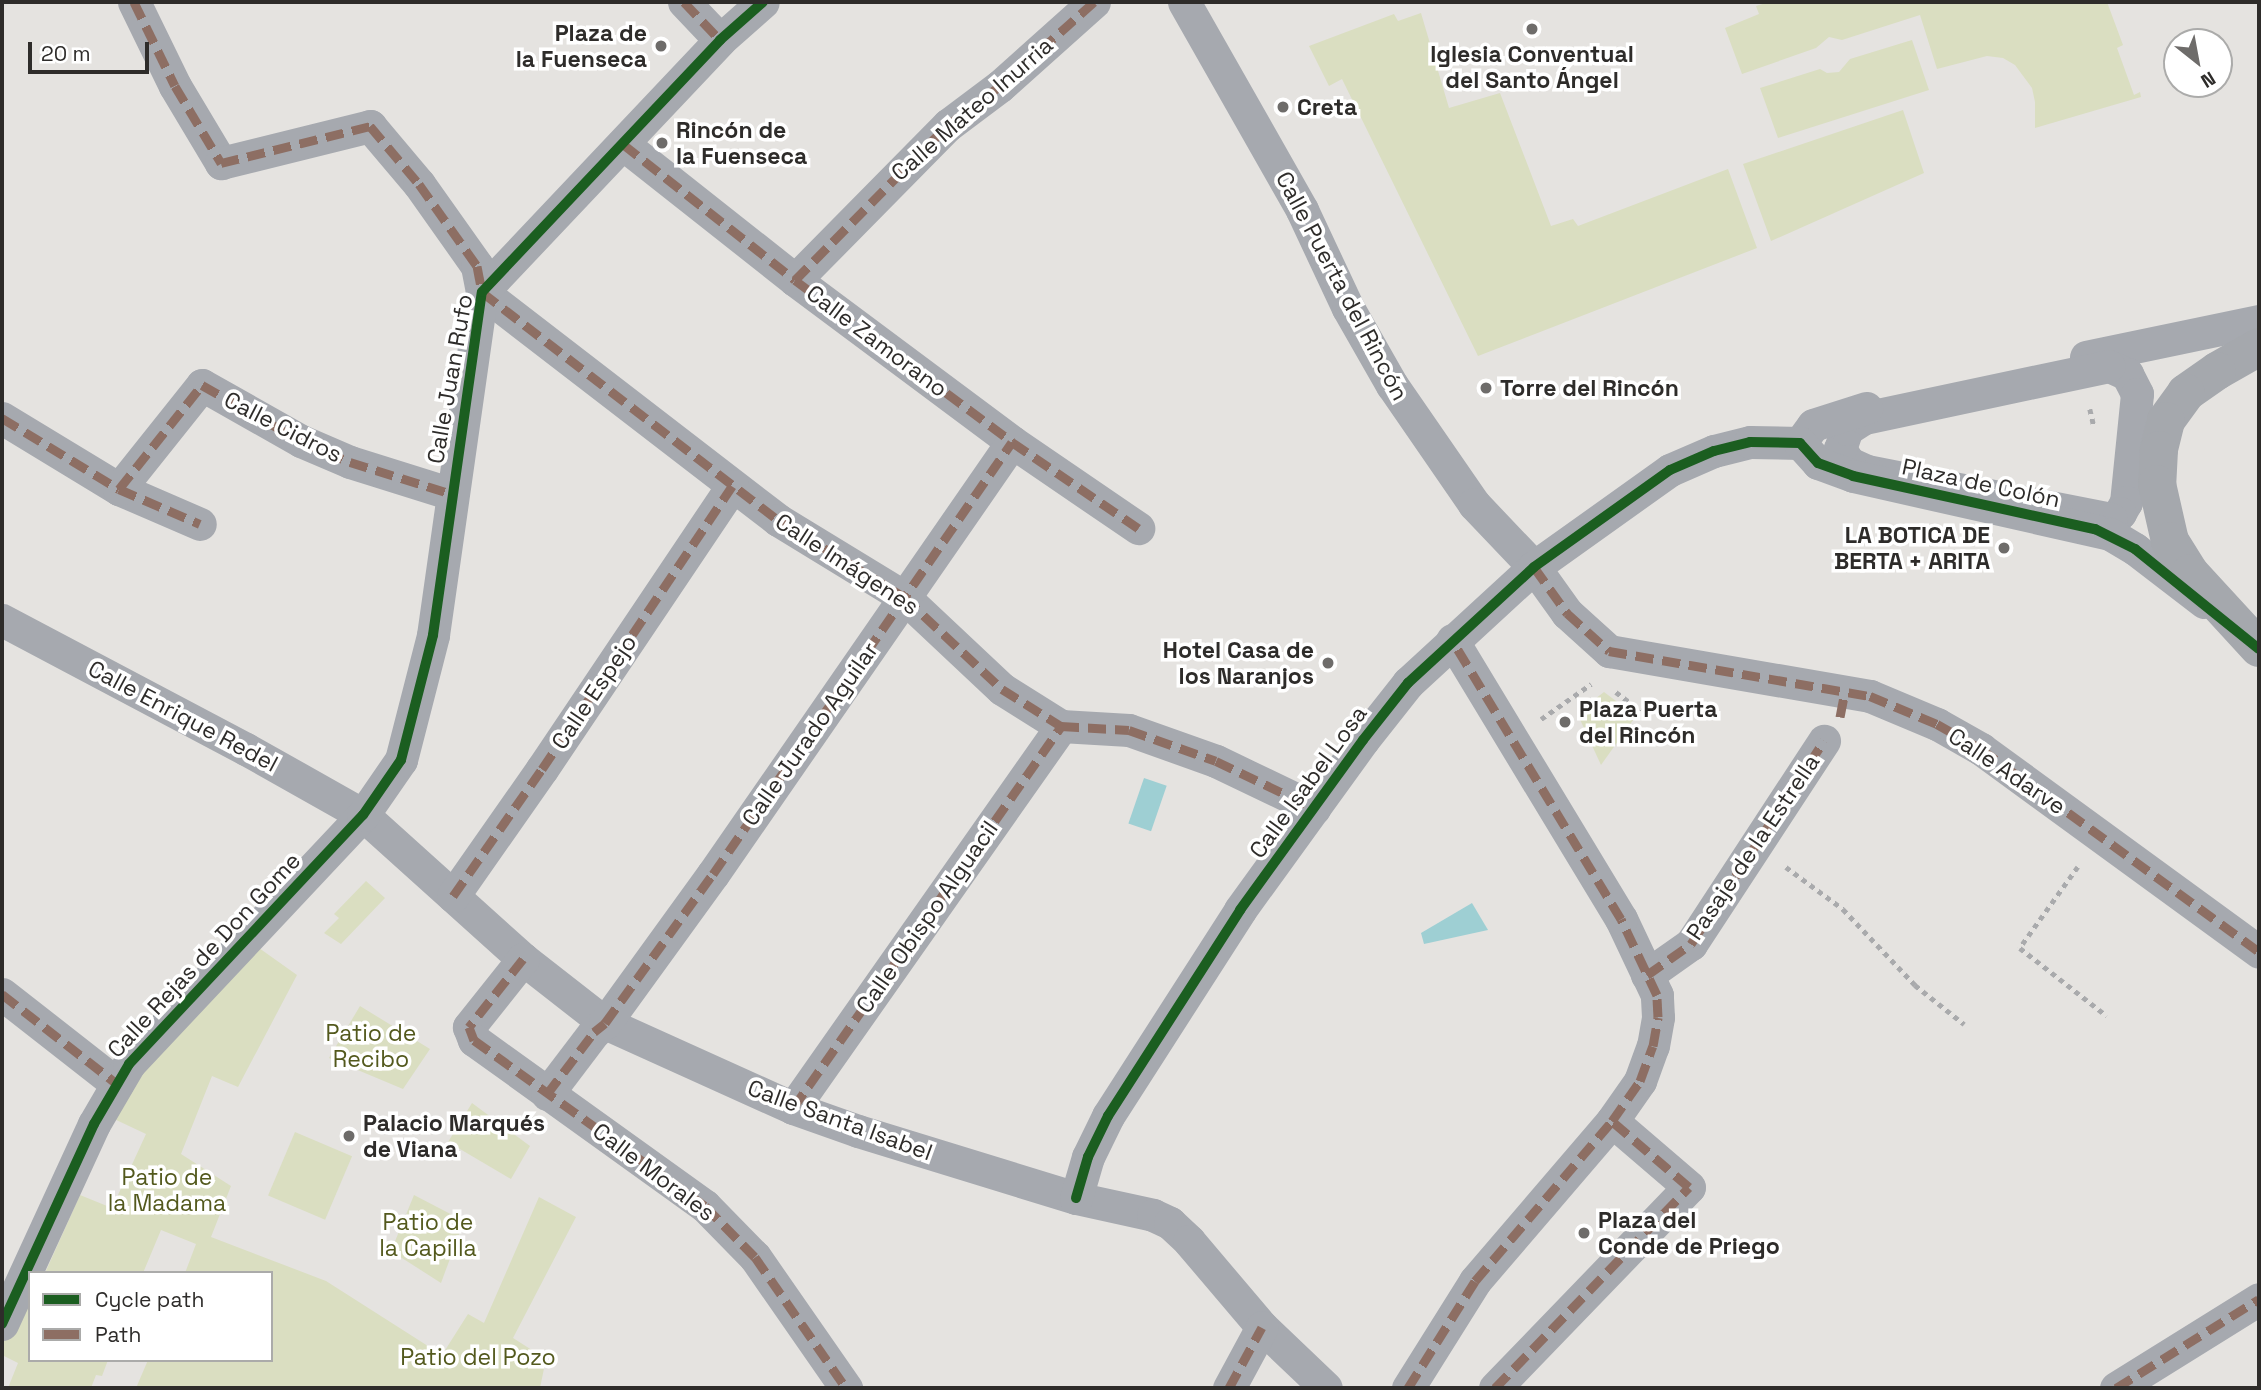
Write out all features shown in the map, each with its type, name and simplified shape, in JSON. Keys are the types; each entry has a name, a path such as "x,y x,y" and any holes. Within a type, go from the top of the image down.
{"main road":[{"name":"Plaza de Colón","path":"2259,347 2186,393 2166,421 2159,450 2157,484 2171,541 2190,573 2259,648"}],"street":[{"path":"134,2 174,86 221,163 370,126 419,184 477,266 482,292"},
{"path":"684,2 720,40"},
{"name":"Calle Juan Rufo","path":"363,815 401,760 433,635 447,555 452,494 482,292 720,40 763,2"},
{"name":"Calle Mateo Inurria","path":"795,280 948,125 1000,86 1094,2"},
{"name":"Calle Puerta del Rincón","path":"1191,12 1302,210 1348,308 1392,385 1474,504 1534,566"},
{"name":"Calle Zamorano","path":"623,144 795,280 1012,442 1138,528"},
{"name":"Calle Imágenes","path":"482,292 778,520 904,597 1002,689 1062,726 1129,730 1216,761 1314,808"},
{"path":"1800,443 1813,425 1844,413 2259,321"},
{"name":"Plaza de Colón","path":"2096,367 2119,369 2127,373 2137,394 2126,502 2120,513 2111,519 1867,471 1849,463 1840,449 1847,429 1864,418 2081,370 2096,367"},
{"name":"Calle Cidros","path":"119,489 202,385 301,441 350,462 452,494"},
{"path":"2,418 119,489 200,524"},
{"name":"Calle Jurado Aguilar","path":"551,1096 713,874 1012,442"},
{"name":"Calle Isabel Losa","path":"1076,1198 1088,1157 1108,1116 1240,910 1408,683 1534,566 1670,470 1714,452 1750,442 1800,443"},
{"name":"Plaza de Colón","path":"1800,443 1818,463 1853,476 2110,534 2186,587 2259,648"},
{"name":"Calle Espejo","path":"453,896 542,769 732,486"},
{"path":"1534,566 1567,613 1609,651 1632,655"},
{"name":"Calle Enrique Redel","path":"2,620 246,749 363,815"},
{"path":"1408,1388 1475,1281 1612,1121 1640,1081 1653,1046 1658,1017 1657,995 1621,919 1452,640"},
{"name":"Calle Adarve","path":"1632,655 1677,663 1836,717 1870,696 1937,724 1981,749 2259,952"},
{"name":"Pasaje de la Estrella","path":"1647,975 1691,944 1836,717"},
{"name":"Calle Obispo Alguacil","path":"793,1108 1062,726"},
{"name":"Calle Santa Isabel","path":"363,815 453,896 516,967 600,1028 793,1108 944,1158 1076,1198 1153,1215 1170,1223 1189,1241 1262,1327 1326,1388"},
{"name":"Calle Rejas de Don Gome","path":"2,1322 94,1124 129,1064 363,815"},
{"path":"516,967 503,970 461,1028 468,1050 555,1113 551,1096"},
{"path":"2,993 117,1084"},
{"name":"Calle Morales","path":"551,1096 705,1206 755,1257 846,1388"},
{"path":"1495,1388 1689,1187 1612,1121"},
{"path":"2116,1388 2259,1299"},
{"path":"1229,1388 1262,1327"}],"path":[{"path":"2081,370 2095,432"},
{"path":"1514,739 1632,655"},
{"path":"1599,679 1641,711"},
{"path":"2101,835 2020,948 2108,1016"},
{"path":"1754,843 1843,909 1915,985 1964,1024"}],"green space":[{"path":"1769,2 2107,2 2123,45 2117,48 2134,95 2140,92 2141,97 2035,128 2032,88 2015,65 2003,58 1987,56 1937,69 1920,15 1842,40 1829,37 1816,48 1742,74 1725,28 1759,14 1756,6"},
{"path":"1421,13 1449,108 1500,93 1551,226 1573,219 1578,226 1728,169 1757,248 1478,356 1342,79 1329,86 1309,46 1394,14 1398,21"},
{"path":"1912,40 1929,90 1778,138 1760,88 1820,69 1827,73 1839,72 1850,59"},
{"path":"1903,110 1924,173 1771,241 1743,164"},
{"path":"1604,692 1636,716 1601,765 1577,713"},
{"path":"366,881 385,898 341,944 324,933 339,918 334,914"},
{"path":"259,948 297,975 238,1087 212,1076 181,1154 231,1186 211,1237 326,1281 442,1355 468,1314 484,1323 539,1197 576,1217 513,1338 546,1359 540,1388 136,1388 147,1362 273,1362 273,1271 186,1271 196,1244 161,1230 144,1271 46,1271 80,1195 112,1208 146,1134 112,1118 159,1053"},
{"name":"Patio de Recibo","path":"360,1006 430,1049 403,1089 329,1058"},
{"path":"472,1103 530,1146 511,1179 448,1142"},
{"path":"295,1132 352,1156 325,1220 268,1196"},
{"name":"Patio de la Capilla","path":"414,1195 464,1221 441,1283 391,1251"},
{"path":"28,1302 28,1362 107,1362 102,1376 96,1375 91,1388 8,1388 18,1363 2,1355 2,1340"}],"water":[{"path":"1144,778 1167,786 1151,831 1128,823"},
{"path":"1472,903 1488,930 1424,944 1421,933"}],"marked path":[{"path":"134,2 175,86 221,163 370,126 419,184 477,266 482,292 778,520 904,597 1002,689 1061,726 1129,730 1216,761 1314,808"},
{"path":"684,2 720,40"},
{"path":"795,280 948,125 1000,86 1094,2"},
{"path":"623,144 795,280 1012,442 1138,528"},
{"path":"119,489 202,385 301,441 350,462 452,494"},
{"path":"2,418 119,489 200,524"},
{"path":"547,1094 594,1032 605,1023 713,874 1012,442"},
{"path":"453,896 542,769 732,486"},
{"path":"1534,567 1567,613 1609,651 1870,696 1937,724 1981,749 2259,952"},
{"path":"1408,1388 1475,1281 1612,1121 1640,1081 1653,1046 1658,1017 1657,995 1621,919 1452,640"},
{"path":"1840,717 1845,692"},
{"path":"793,1108 1061,726"},
{"path":"1647,975 1691,944 1824,741"},
{"path":"523,959 469,1027 474,1040 705,1206 755,1257 846,1388"},
{"path":"2,994 117,1084"},
{"path":"1495,1388 1689,1187 1612,1121"},
{"path":"2116,1388 2259,1299"},
{"path":"1229,1388 1262,1327"}],"cycle path":[{"path":"2,1324 94,1124 129,1064 363,815 401,760 433,635 482,292 720,40 763,2"},
{"path":"1076,1198 1088,1157 1108,1116 1240,910 1363,740 1408,683 1534,567 1670,470 1714,451 1750,442 1800,443 1818,463 1853,476 2095,529 2135,549 2259,649"}],"place":[{"name":"Iglesia Conventual del Santo Ángel","path":"1532,29"},
{"name":"Plaza de la Fuenseca","path":"661,46"},
{"name":"Creta","path":"1283,107"},
{"name":"Rincón de la Fuenseca","path":"662,143"},
{"name":"Torre del Rincón","path":"1486,388"},
{"name":"LA BOTICA DE BERTA + ARITA","path":"2004,548"},
{"name":"Hotel Casa de los Naranjos","path":"1328,663"},
{"name":"Plaza Puerta del Rincón","path":"1565,722"},
{"name":"Palacio Marqués de Viana","path":"349,1136"},
{"name":"Plaza del Conde de Priego","path":"1584,1233"}],"park label":[{"name":"Patio de la Madama","path":"167,1190"},
{"name":"Patio del Pozo","path":"478,1357"}]}
